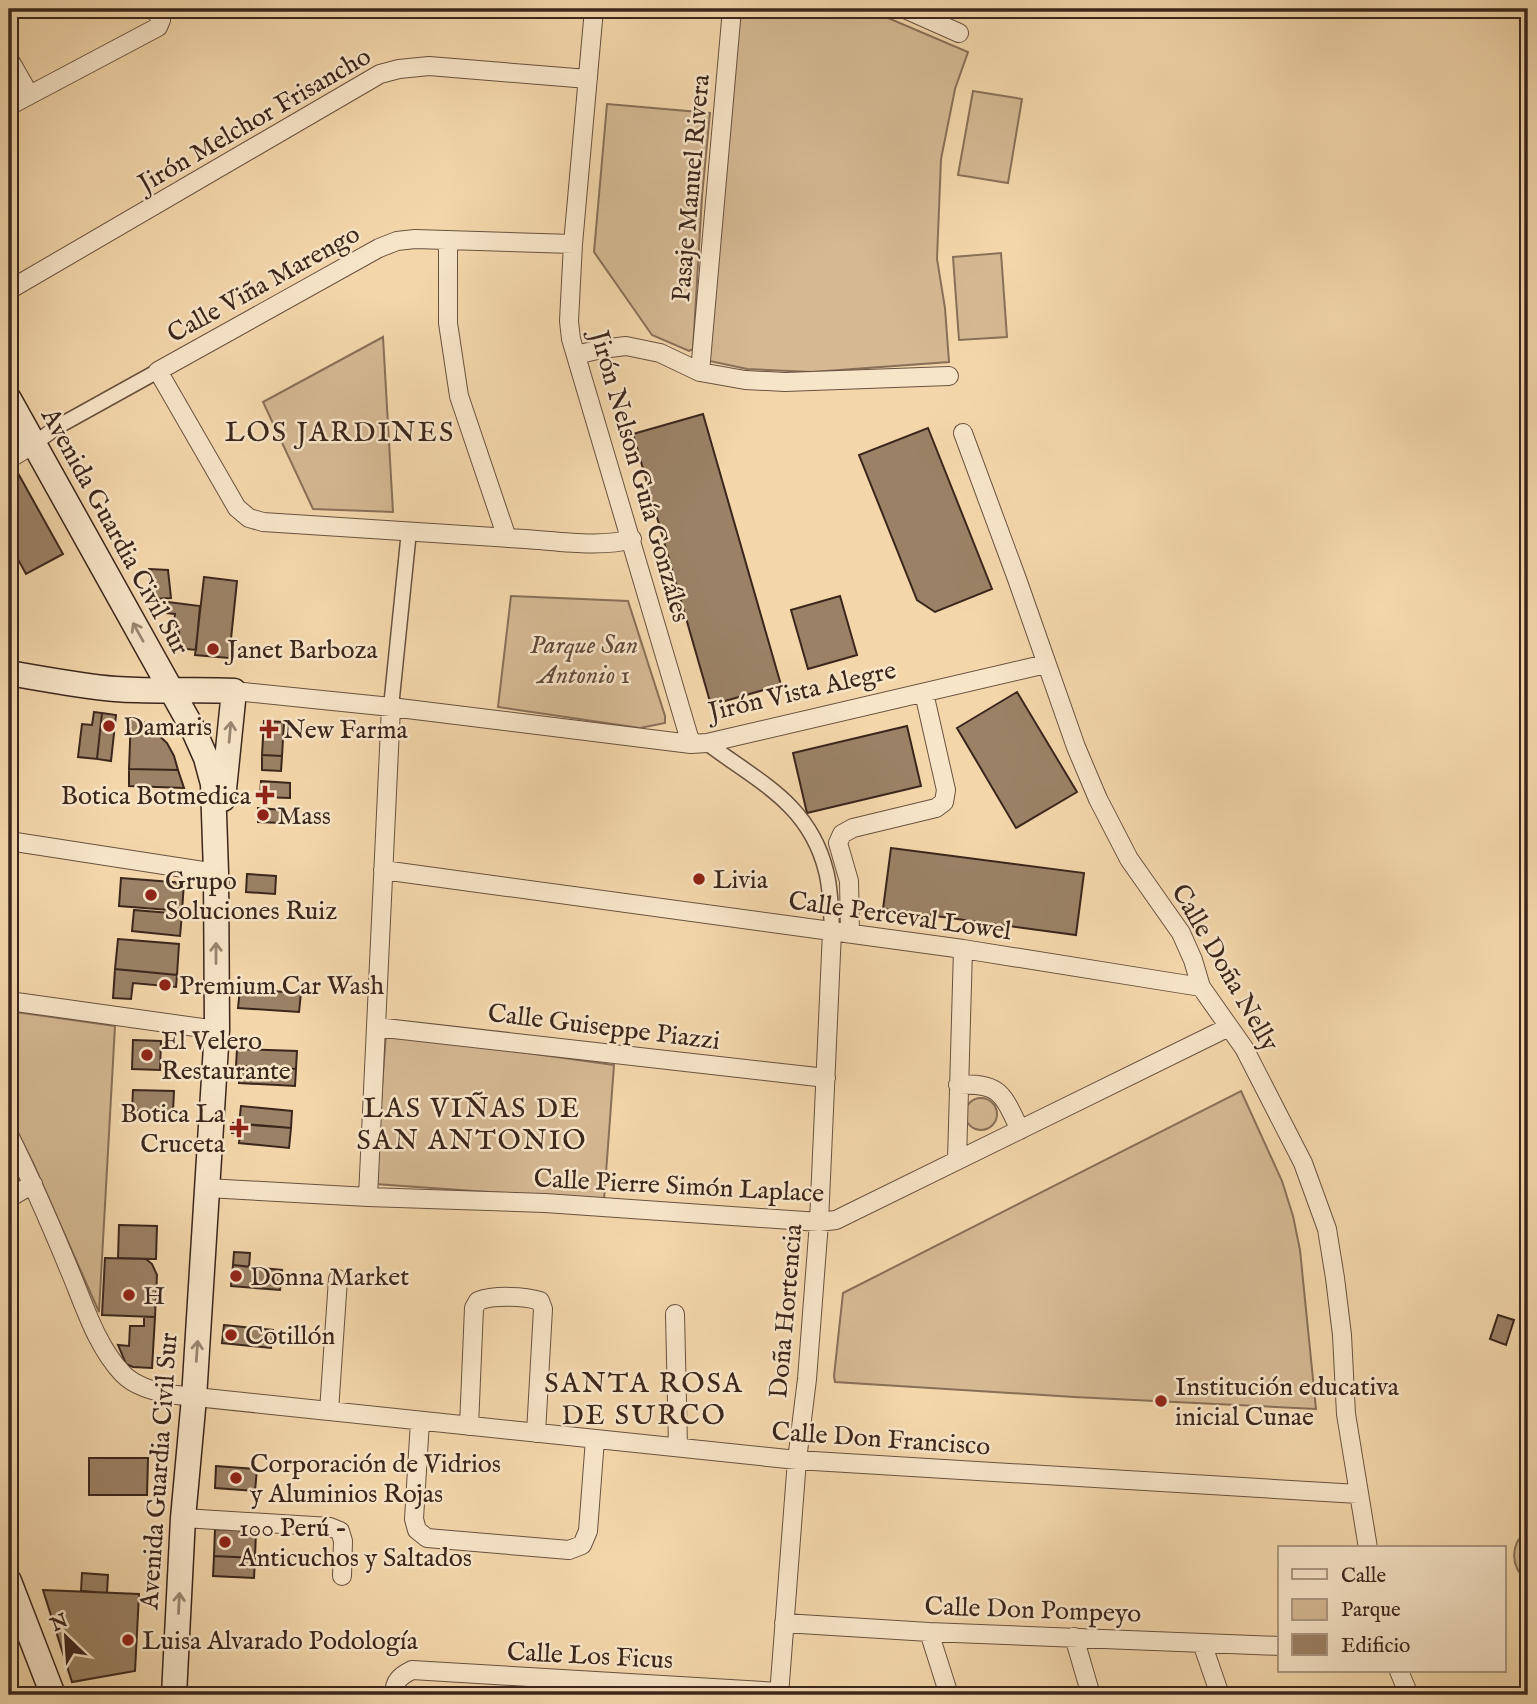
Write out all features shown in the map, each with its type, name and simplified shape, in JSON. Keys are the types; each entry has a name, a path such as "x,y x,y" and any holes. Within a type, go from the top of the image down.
{"main road":[{"name":"Avenida Guardia Civil Sur","path":"9,399 194,731 206,758 213,784 217,1030 194,1398 183,1518 174,1695"},
{"path":"9,673 114,689 172,692"},
{"name":"Avenida Guardia Civil Sur","path":"172,692 233,691 216,873"},
{"path":"9,1581 53,1695"}],"street":[{"name":"Jirón Nelson Guía Gonzáles","path":"594,9 573,244 569,321 571,339 632,539 699,743"},
{"name":"Pasaje Manuel Rivera","path":"700,372 732,9"},
{"path":"905,9 959,33"},
{"path":"9,106 158,27 158,14"},
{"path":"9,59 29,94"},
{"name":"Jirón Melchor Frisancho","path":"9,290 380,74 429,66 588,79"},
{"path":"448,240 448,323 459,396 507,538"},
{"name":"Calle Viña Marengo","path":"573,244 397,241 379,248 159,371 237,508 249,518 263,522 507,538 602,543 618,543 632,539"},
{"path":"576,355 626,346 660,353 700,372 745,380 785,382 948,376"},
{"path":"9,459 57,426 159,371"},
{"name":"Calle Doña Nelly","path":"963,433 1076,747 1098,799 1129,859 1181,933 1201,987 1244,1048 1303,1163 1327,1228 1342,1335 1346,1414 1368,1546"},
{"path":"368,1197 391,707 409,530"},
{"name":"Jirón Vista Alegre","path":"233,691 699,743 1046,664"},
{"name":"Doña Hortencia","path":"779,1694 819,1222 826,1078 849,881 838,843 842,834 853,828 936,808 944,802 946,790 924,693"},
{"path":"699,743 771,788 788,803 809,829 827,873 841,932"},
{"path":"9,841 216,873"},
{"name":"Calle Perceval Lowel","path":"383,870 962,949 1201,987"},
{"path":"957,1160 962,949"},
{"path":"9,1001 217,1030"},
{"name":"Calle Guiseppe Piazzi","path":"376,1027 826,1078"},
{"name":"Calle Pierre Simón Laplace","path":"207,1188 545,1203 819,1222 836,1220 1229,1027"},
{"path":"958,1085 979,1083 991,1087 1003,1096 1020,1130"},
{"name":"Calle Don Francisco","path":"9,1135 33,1184 95,1332 115,1363 134,1383 167,1394 797,1460 1358,1494"},
{"path":"9,1198 33,1184"},
{"path":"329,1411 338,1279"},
{"path":"469,1426 474,1308 478,1301 488,1297 533,1298 540,1301 543,1309 536,1433"},
{"path":"675,1314 678,1447"},
{"path":"420,1420 414,1519 417,1531 427,1538 569,1550 582,1545 588,1531 595,1439"},
{"path":"183,1518 330,1527 340,1531 343,1541 342,1576"},
{"name":"Calle Don Pompeyo","path":"784,1623 929,1632 1278,1646"},
{"path":"929,1632 949,1695"},
{"path":"1074,1637 1091,1695"},
{"path":"1202,1643 1220,1695"},
{"name":"Calle Los Ficus","path":"394,1695 394,1687 400,1676 412,1670 779,1694"},
{"path":"1399,1672 1406,1694"}],"green space":[{"path":"737,9 867,9 968,52 955,89 941,159 937,259 945,308 949,362 812,372 747,369 705,360"},
{"path":"973,91 1022,99 1008,183 958,175"},
{"path":"607,104 710,113 693,349 689,351 652,335 594,252"},
{"path":"1001,253 1007,337 959,340 953,257"},
{"path":"383,337 393,512 313,509 263,402"},
{"name":"Parque San Antonio 1","path":"511,596 628,601 665,723 640,728 498,707"},
{"path":"9,1011 115,1026 99,1312 9,1115"},
{"path":"386,1033 614,1065 604,1200 375,1184"},
{"path":"1241,1091 1282,1181 1293,1216 1300,1250 1316,1409 835,1382 843,1293"},
{"path":"981,1098 992,1103 997,1114 992,1125 981,1130 970,1125 965,1114 970,1103"},
{"path":"1528,1530 1528,1582 1518,1570 1514,1556 1517,1542"}],"building":[{"path":"703,414 781,685 711,705 633,434"},
{"path":"928,428 992,589 935,612 917,600 859,455"},
{"path":"19,475 63,554 26,574 9,543 9,481"},
{"path":"149,569 168,570 171,598 151,599"},
{"path":"204,577 237,581 229,658 195,655"},
{"path":"840,596 857,655 808,669 791,610"},
{"path":"168,602 200,606 196,650 177,648 179,632 173,632 175,614 166,613"},
{"path":"1017,692 1077,792 1016,828 957,728"},
{"path":"94,712 102,713 97,759 78,757 82,724 92,725"},
{"path":"102,713 116,715 111,761 97,759"},
{"path":"131,716 149,726 167,743 178,770 129,769"},
{"path":"264,721 284,722 282,756 262,755"},
{"path":"907,726 921,786 807,813 793,753"},
{"path":"262,755 282,756 281,771 262,770"},
{"path":"129,769 178,770 184,788 129,786"},
{"path":"261,781 290,783 290,798 260,797"},
{"path":"258,808 283,810 282,823 258,822"},
{"path":"891,848 1084,873 1076,935 883,909"},
{"path":"247,874 276,876 275,894 246,892"},
{"name":"Grupo Soluciones Ruiz","path":"121,878 184,883 182,911 119,906"},
{"path":"134,910 182,914 180,936 132,931"},
{"path":"118,939 179,944 177,975 115,969"},
{"name":"Premium Car Wash","path":"115,969 177,975 176,987 133,983 131,999 113,998"},
{"path":"240,989 301,993 299,1012 238,1008"},
{"name":"El Velero Restaurante","path":"133,1040 161,1041 160,1070 132,1069"},
{"path":"237,1049 297,1051 296,1069 236,1066"},
{"path":"240,1066 296,1069 295,1086 239,1083"},
{"path":"133,1090 174,1091 173,1112 132,1110"},
{"path":"241,1106 292,1111 291,1128 239,1124"},
{"path":"233,1123 291,1128 289,1148 239,1143 240,1133 232,1133"},
{"path":"119,1225 157,1226 156,1259 118,1258"},
{"path":"234,1252 250,1253 249,1267 233,1265"},
{"name":"H","path":"105,1258 146,1259 152,1264 157,1275 155,1317 102,1315"},
{"path":"233,1265 282,1270 280,1290 231,1286"},
{"path":"1528,1313 1528,1336 1521,1333"},
{"path":"1498,1315 1514,1320 1506,1345 1490,1339"},
{"path":"144,1317 155,1317 152,1368 126,1364 118,1345 129,1346 130,1326 144,1326"},
{"path":"224,1325 273,1330 271,1348 222,1343"},
{"path":"89,1458 148,1458 147,1495 89,1495"},
{"name":"Corporación de Vidrios y Aluminios Rojas","path":"216,1466 257,1469 255,1491 215,1488"},
{"path":"215,1529 256,1531 255,1558 214,1556"},
{"path":"214,1556 255,1558 254,1578 213,1576"},
{"path":"82,1573 108,1575 107,1593 81,1591"},
{"path":"43,1590 139,1594 135,1671 72,1682"}],"place":[{"name":"Janet Barboza","path":"213,649"},
{"name":"Damaris","path":"109,726"},
{"name":"New Farma","path":"269,729"},
{"name":"Botica Botmedica","path":"265,795"},
{"name":"Mass","path":"263,815"},
{"name":"Livia","path":"699,879"},
{"name":"Grupo Soluciones Ruiz","path":"151,895"},
{"name":"Premium Car Wash","path":"165,985"},
{"name":"El Velero Restaurante","path":"147,1055"},
{"name":"Botica La Cruceta","path":"239,1128"},
{"name":"Donna Market","path":"236,1276"},
{"name":"H","path":"129,1295"},
{"name":"Cotillón","path":"231,1335"},
{"name":"Institución educativa inicial Cunae","path":"1161,1401"},
{"name":"Corporación de Vidrios y Aluminios Rojas","path":"236,1478"},
{"name":"100 Perú - Anticuchos y Saltados","path":"225,1542"},
{"name":"Luisa Alvarado Podología","path":"128,1640"}],"district":[{"name":"LOS JARDINES","path":"340,431"},
{"name":"LAS VIÑAS DE SAN ANTONIO","path":"472,1123"},
{"name":"SANTA ROSA DE SURCO","path":"644,1398"}]}
